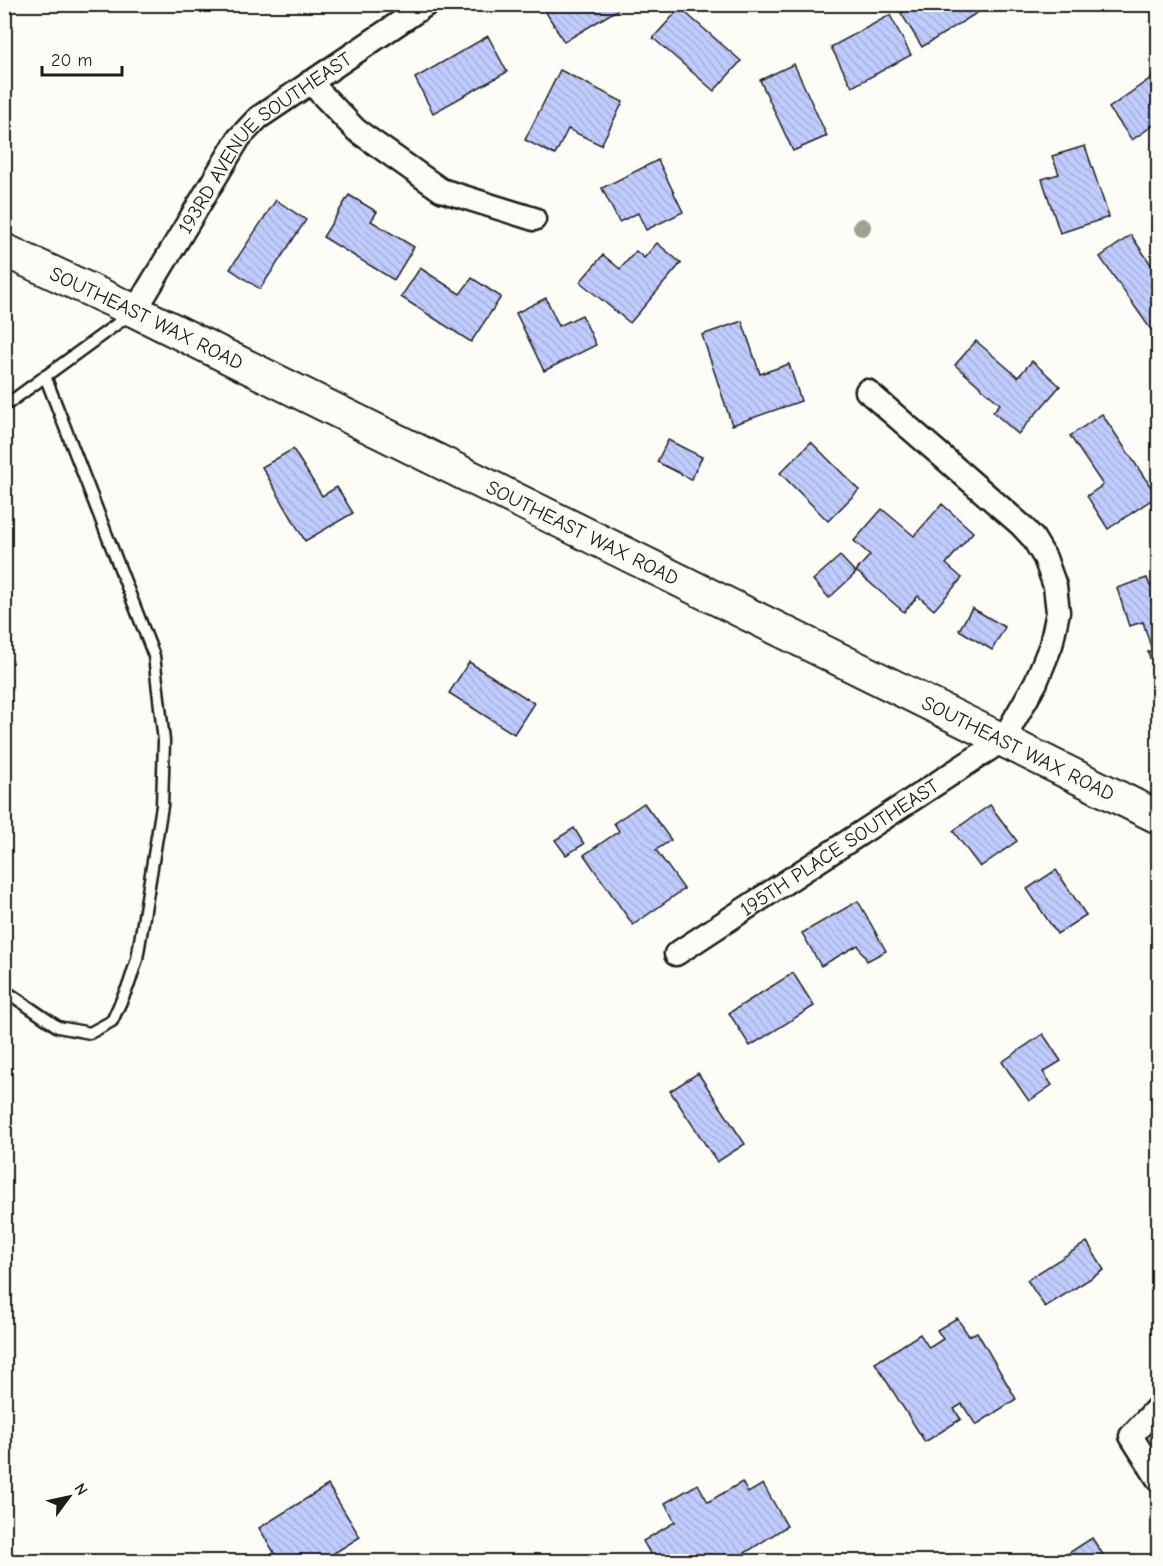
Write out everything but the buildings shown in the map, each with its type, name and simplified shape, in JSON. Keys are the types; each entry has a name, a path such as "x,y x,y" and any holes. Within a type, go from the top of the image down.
{"street":[{"name":"193RD AVENUE SOUTHEAST","path":"135,311 239,138 258,117 426,4"},
{"path":"310,82 356,130 441,190 534,219"},
{"name":"SOUTHEAST WAX ROAD","path":"4,250 135,311 1158,817"},
{"path":"867,391 1021,525 1046,558 1055,586 1058,612 1051,645 1036,682 1003,740"},
{"name":"195TH PLACE SOUTHEAST","path":"676,954 1003,740"},
{"path":"1158,1407 1131,1436 1158,1479"}],"lane":[{"path":"4,405 135,311"},
{"path":"4,990 58,1027 90,1033 112,1021 129,984 137,959 162,806 164,741 154,656 45,376"}]}
